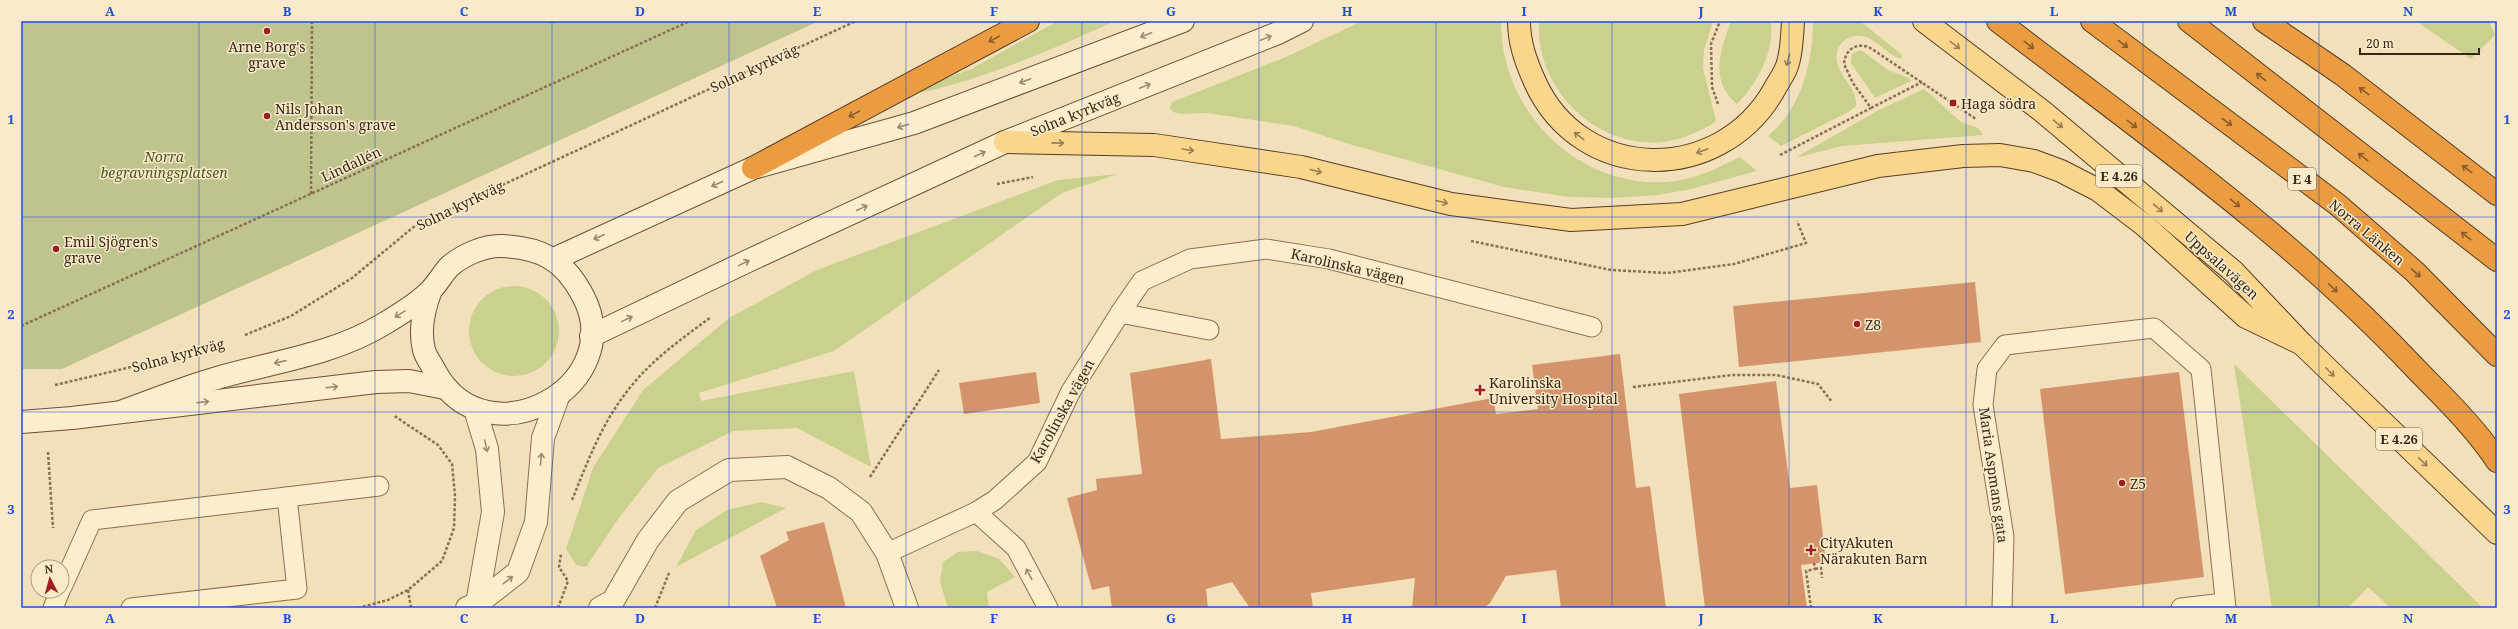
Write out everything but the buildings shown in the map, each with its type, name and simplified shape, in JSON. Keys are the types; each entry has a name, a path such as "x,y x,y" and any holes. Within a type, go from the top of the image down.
{"highway":[{"path":"753,168 1028,21"},
{"path":"1998,21 2205,179 2324,280 2391,342 2445,400 2497,461"},
{"name":"Norra Länken","path":"2092,21 2338,206 2415,272 2497,355"},
{"path":"2189,21 2497,260"},
{"path":"2264,21 2343,75 2497,194"}],"main road":[{"path":"1519,21 1521,42 1525,58 1537,87 1553,114 1586,142 1602,151 1631,159 1660,160 1690,155 1709,149 1740,130 1756,115 1769,98 1787,66 1793,21"},
{"name":"Uppsalavägen","path":"1924,21 2042,111 2234,272 2302,344 2497,533"},
{"path":"1005,142 1154,145 1301,167 1451,204 1571,220 1682,214 1878,166 1963,156 2000,156 2041,164 2061,171 2098,190 2144,224 2246,317 2302,344"}],"street":[{"path":"554,259 753,168 914,123 1183,21"},
{"name":"Solna kyrkväg","path":"591,336 750,260 1005,142 1278,33 1302,21"},
{"path":"22,421 123,411 376,382 410,381 445,388 475,409 498,414 531,411 558,396 574,381 587,357 591,336 587,303 572,275 554,259 526,247 497,245 473,252 451,266 431,290 409,309 365,335 297,358 216,378 123,411"},
{"path":"431,290 423,311 424,350 445,388"},
{"path":"474,607 518,572 536,522 543,438 558,396"},
{"path":"474,607 493,512 487,449 475,409"},
{"path":"612,606 648,540 678,501 729,470 787,467 829,488 861,512 887,553 907,608"},
{"path":"474,607 498,608"}],"lane":[{"name":"Karolinska vägen","path":"887,553 976,512 995,500 1037,462 1071,391 1142,281 1190,259 1266,249 1329,259 1592,327"},
{"path":"1120,313 1209,330"},
{"name":"Maria Aspmans gata","path":"2002,608 2004,537 1983,405 1986,369 2005,345 2154,328 2201,369 2225,606"},
{"path":"70,569 92,520 379,486"},
{"path":"131,608 297,589 287,496"},
{"path":"976,512 1016,548 1048,608"},
{"path":"2181,608 2225,606"}],"path":[{"path":"311,194 312,21"},
{"name":"Lindallén","path":"21,326 690,21"},
{"name":"Solna kyrkväg","path":"241,337 291,316 352,278 416,225 856,21"},
{"path":"1720,21 1710,44 1712,87 1720,108"},
{"path":"1871,108 1846,69 1844,58 1852,47 1866,45 1922,81 1976,119"},
{"path":"1778,156 1922,81"},
{"name":"Solna kyrkväg","path":"47,386 93,377 168,358"},
{"path":"868,480 939,370"},
{"path":"1633,387 1732,375 1776,375 1818,384 1832,402"},
{"path":"358,608 388,600 408,590 442,561 452,534 455,496 452,464 438,445 388,412"},
{"path":"47,447 53,531"},
{"path":"1814,563 1815,569"},
{"path":"1811,608 1806,571 1821,568 1822,578"},
{"path":"655,608 670,570"},
{"path":"408,590 411,608"}],"green space":[{"name":"Norra begravningsplatsen","path":"21,21 819,21 62,369 21,369"},
{"path":"1058,21 1115,21 1043,53 994,71 969,80 918,93 920,88 971,69"},
{"path":"1362,21 1501,21 1504,55 1515,86 1531,115 1553,140 1579,160 1608,174 1641,181 1684,180 1701,175 1740,157 1757,171 1687,190 1657,195 1614,198 1569,197 1504,187 1349,144 1294,126 1207,113 1181,114 1173,112 1170,108 1172,102 1286,57"},
{"path":"1539,21 1713,21 1704,50 1703,68 1716,121 1692,134 1664,142 1636,141 1609,133 1586,119 1565,100 1550,76 1541,50"},
{"path":"1731,21 1771,21 1770,44 1763,66 1752,86 1737,104 1728,95 1723,86 1719,65 1723,43"},
{"path":"1813,21 1860,21 1901,54 1902,58 1898,58 1868,38 1854,36 1844,40 1838,49 1838,65 1853,91 1856,106 1850,111 1781,146 1768,136 1789,113 1803,84 1811,53"},
{"path":"2416,21 2489,21 2495,35 2471,59"},
{"path":"1861,50 1888,70 1909,78 1911,81 1875,98 1851,63 1852,54"},
{"path":"1924,89 1961,122 1978,128 1983,135 1842,146 1795,158 1879,110"},
{"path":"1118,174 1062,193 834,351 699,393 701,401 854,371 871,467 797,428 733,431 658,468 618,519 586,567 576,565 566,549 593,468 643,390 729,318 817,270 1058,180"},
{"path":"514,286 531,289 546,299 556,314 559,331 556,348 546,363 531,373 514,376 497,373 482,363 472,348 469,331 472,314 482,299 497,289"},
{"path":"2234,364 2483,608 2391,608 2368,587 2348,608 2272,608"},
{"path":"761,502 786,508 676,567 696,530 727,510"},
{"path":"977,551 999,559 1015,577 987,592 989,608 948,608 940,582 943,562 958,552"}],"place":[{"name":"Arne Borg's grave","path":"267,31"},
{"name":"Haga södra","path":"1953,103"},
{"name":"Nils Johan Andersson's grave","path":"267,116"},
{"name":"Emil Sjögren's grave","path":"56,249"},
{"name":"Z8","path":"1857,324"},
{"name":"Karolinska University Hospital","path":"1480,390"},
{"name":"Z5","path":"2122,483"},
{"name":"CityAkuten Närakuten Barn","path":"1811,550"}]}
